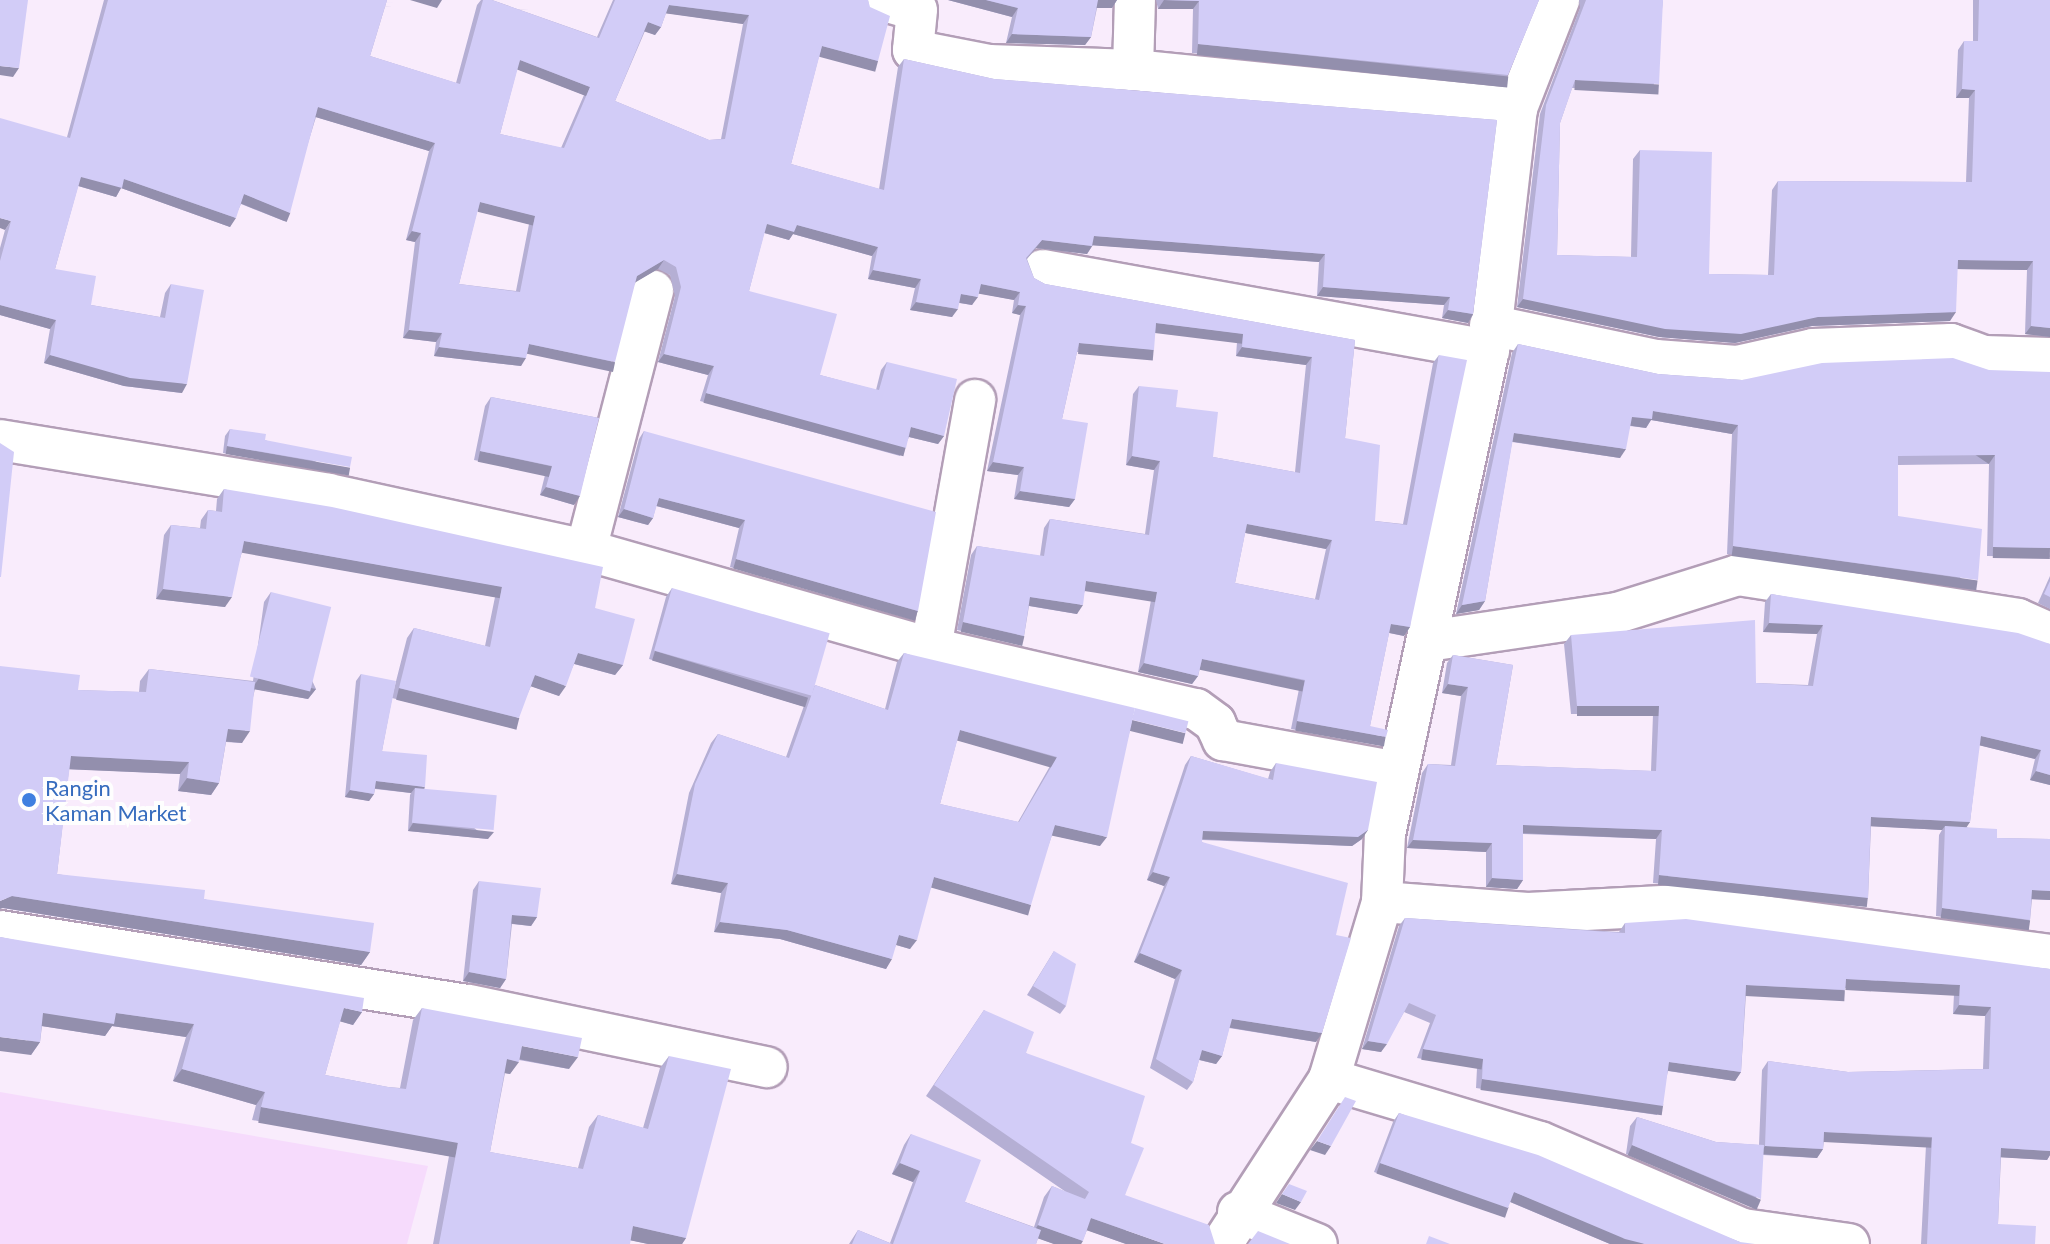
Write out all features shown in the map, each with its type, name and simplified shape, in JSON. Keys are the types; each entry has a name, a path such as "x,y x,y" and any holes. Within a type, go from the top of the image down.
{"street":[{"path":"881,0 917,10 913,50 989,65 1133,70 1517,108"},
{"path":"1133,70 1135,0"},
{"path":"1317,1244 1230,1228 1329,1079 1382,902 1398,772 1428,641 1489,338 1517,108 1559,0"},
{"path":"1043,270 1489,338 1656,360 1737,366 1813,349 1951,344 1984,356 2050,358"},
{"path":"586,550 653,291"},
{"path":"931,648 975,400"},
{"path":"0,440 329,494 586,550 931,648 1196,709 1215,723 1223,740 1398,772"},
{"path":"1428,641 1617,613 1738,575 2018,619 2050,633"},
{"path":"1382,902 1528,913 1681,905 2050,955"},
{"path":"0,931 469,1005 767,1067"},
{"path":"1329,1079 1540,1142 1743,1229 1849,1244"}],"shaded area":[{"path":"0,1092 428,1166 407,1244 0,1244"}],"building":[{"path":"0,0 28,0 19,68 0,66"},
{"path":"108,0 387,0 370,56 460,84 483,0 492,0 599,38 615,0 868,0 870,7 890,16 878,61 822,46 791,164 884,190 904,59 994,79 1497,120 1473,314 1448,310 1450,297 1323,287 1325,254 1094,236 1092,246 1042,240 1026,258 1034,278 1045,284 1355,340 1345,438 1380,445 1375,521 1407,525 1439,355 1467,360 1410,627 1391,624 1370,726 1388,730 1386,737 1297,721 1305,680 1202,659 1198,676 1144,663 1157,592 1086,581 1083,605 1030,597 1024,636 963,622 977,546 1044,556 1050,519 1149,535 1160,461 1132,456 1139,386 1178,390 1176,407 1218,412 1213,457 1300,473 1312,357 1242,347 1243,334 1156,323 1154,350 1079,343 1062,419 1088,423 1075,499 1020,491 1024,467 993,462 1026,306 1018,305 1020,292 981,284 978,297 961,294 958,309 916,302 921,279 873,270 878,247 797,225 794,232 767,224 749,291 837,314 820,375 879,390 887,362 957,379 944,436 911,427 906,448 706,393 714,366 664,354 681,287 676,267 664,260 637,276 615,362 529,344 526,358 439,347 442,333 409,330 421,233 412,231 435,143 318,107 290,213 244,194 236,218 124,179 122,188 81,177 55,269 96,276 91,305 165,318 171,284 204,290 187,384 130,378 50,355 56,320 0,305 0,261 11,221 0,218 0,118 70,138","holes":["669,5 749,15 725,139 709,140 615,101 648,22 661,27","520,60 590,87 564,148 500,134","480,202 535,216 520,292 459,284","1247,524 1332,540 1319,600 1235,583"]},
{"path":"986,0 1098,0 1091,37 1012,34 1018,8"},
{"path":"1164,0 1539,0 1508,75 1198,44 1199,1"},
{"path":"1586,0 1663,0 1659,84 1575,80 1560,123 1557,255 1637,257 1640,150 1712,152 1709,274 1774,275 1778,181 1972,182 1975,90 1962,89 1964,41 1978,41 1979,0 2050,0 2050,328 2031,326 2033,261 1958,260 1956,312 1818,317 1741,334 1665,329 1523,299 1546,105"},
{"path":"1518,344 1658,374 1742,380 1822,363 1953,358 1989,370 2050,372 2050,548 1993,547 1995,455 1898,456 1898,516 1982,529 1978,580 1733,546 1738,425 1653,411 1652,419 1632,417 1626,449 1514,433 1485,601 1462,605"},
{"path":"491,397 599,418 580,496 546,487 552,466 480,451"},
{"path":"230,429 266,434 265,440 352,457 350,467 227,446"},
{"path":"644,431 936,512 918,611 736,559 745,520 659,498 653,518 624,509"},
{"path":"0,443 14,452 1,577 0,577"},
{"path":"224,489 332,507 603,567 595,608 635,619 623,665 578,653 566,686 535,675 519,718 399,688 414,628 490,647 502,587 244,541 232,597 163,589 171,525 206,529 208,510 222,512"},
{"path":"2050,581 2050,597 2044,594"},
{"path":"672,588 830,633 812,696 654,650"},
{"path":"271,592 331,607 310,691 250,676"},
{"path":"1771,594 2018,633 2050,644 2050,775 2036,771 2041,750 1981,736 1970,822 1871,817 1868,898 1659,875 1662,830 1523,825 1523,880 1492,878 1492,843 1413,840 1428,764 1455,766 1468,687 1448,684 1453,655 1513,665 1496,765 1656,771 1659,706 1577,706 1571,635 1755,620 1756,683 1813,686 1823,625 1769,623"},
{"path":"904,653 1135,708 1107,837 1055,825 1031,905 934,877 917,940 899,935 892,959 787,930 720,922 728,883 677,874 695,784 718,734 789,758 815,685 888,710","holes":["960,730 1057,757 1019,822 940,804"]},
{"path":"0,666 80,675 78,690 146,692 149,669 255,682 250,731 228,729 219,783 187,778 189,762 71,756 57,874 205,890 204,899 374,923 370,952 12,896 0,901"},
{"path":"361,674 396,681 382,751 427,755 425,787 376,781 374,794 350,790"},
{"path":"1135,708 1188,721 1185,733 1132,720"},
{"path":"1191,756 1273,780 1276,763 1377,782 1368,830 1358,837 1203,831 1202,842 1348,883 1336,935 1351,938 1322,1033 1232,1019 1222,1056 1202,1050 1193,1082 1156,1059 1182,970 1140,953 1170,877 1153,872"},
{"path":"415,788 497,795 494,830 412,823"},
{"path":"1945,826 1997,829 1997,838 2050,839 2050,891 2032,890 2030,920 1942,908"},
{"path":"479,881 541,888 537,917 512,915 506,979 469,972"},
{"path":"1405,918 1625,933 1625,923 1686,919 2050,969 2050,1151 2001,1148 1998,1224 2036,1226 2035,1244 1927,1244 1932,1137 1824,1132 1823,1149 1765,1146 1768,1061 1848,1072 1989,1069 1991,1007 1959,1005 1960,985 1846,979 1845,990 1746,985 1741,1072 1669,1062 1663,1106 1482,1079 1483,1059 1423,1049 1436,1015 1409,1003 1387,1044 1368,1041"},
{"path":"0,937 364,998 362,1012 344,1008 325,1075 388,1087 406,1089 422,1008 582,1038 578,1057 522,1046 519,1062 507,1059 490,1152 583,1169 598,1115 648,1129 669,1056 731,1069 686,1238 633,1226 630,1244 439,1244 458,1143 261,1107 265,1092 182,1069 194,1024 116,1013 114,1024 43,1013 40,1042 0,1037"},
{"path":"1054,951 1076,964 1066,1006 1033,986"},
{"path":"984,1010 1034,1032 1026,1053 1145,1096 1131,1143 1144,1148 1125,1195 1209,1225 1215,1244 1165,1244 1091,1218 1083,1241 1038,1225 1052,1186 1085,1199 1089,1192 934,1085"},
{"path":"1345,1097 1356,1101 1331,1146 1317,1141"},
{"path":"1399,1113 1538,1155 1740,1242 1755,1244 1645,1244 1625,1239 1514,1192 1508,1208 1380,1163"},
{"path":"1637,1117 1716,1142 1764,1145 1761,1199 1632,1145"},
{"path":"911,1134 981,1160 965,1202 1041,1230 1036,1244 893,1244 920,1171 900,1163"},
{"path":"1289,1184 1307,1191 1301,1202 1282,1194"},
{"path":"858,1230 892,1244 852,1244"},
{"path":"1258,1231 1290,1244 1248,1244"},
{"path":"1429,1236 1450,1244 1426,1244"}],"place":[{"name":"Rangin Kaman Market","path":"29,800"}]}
